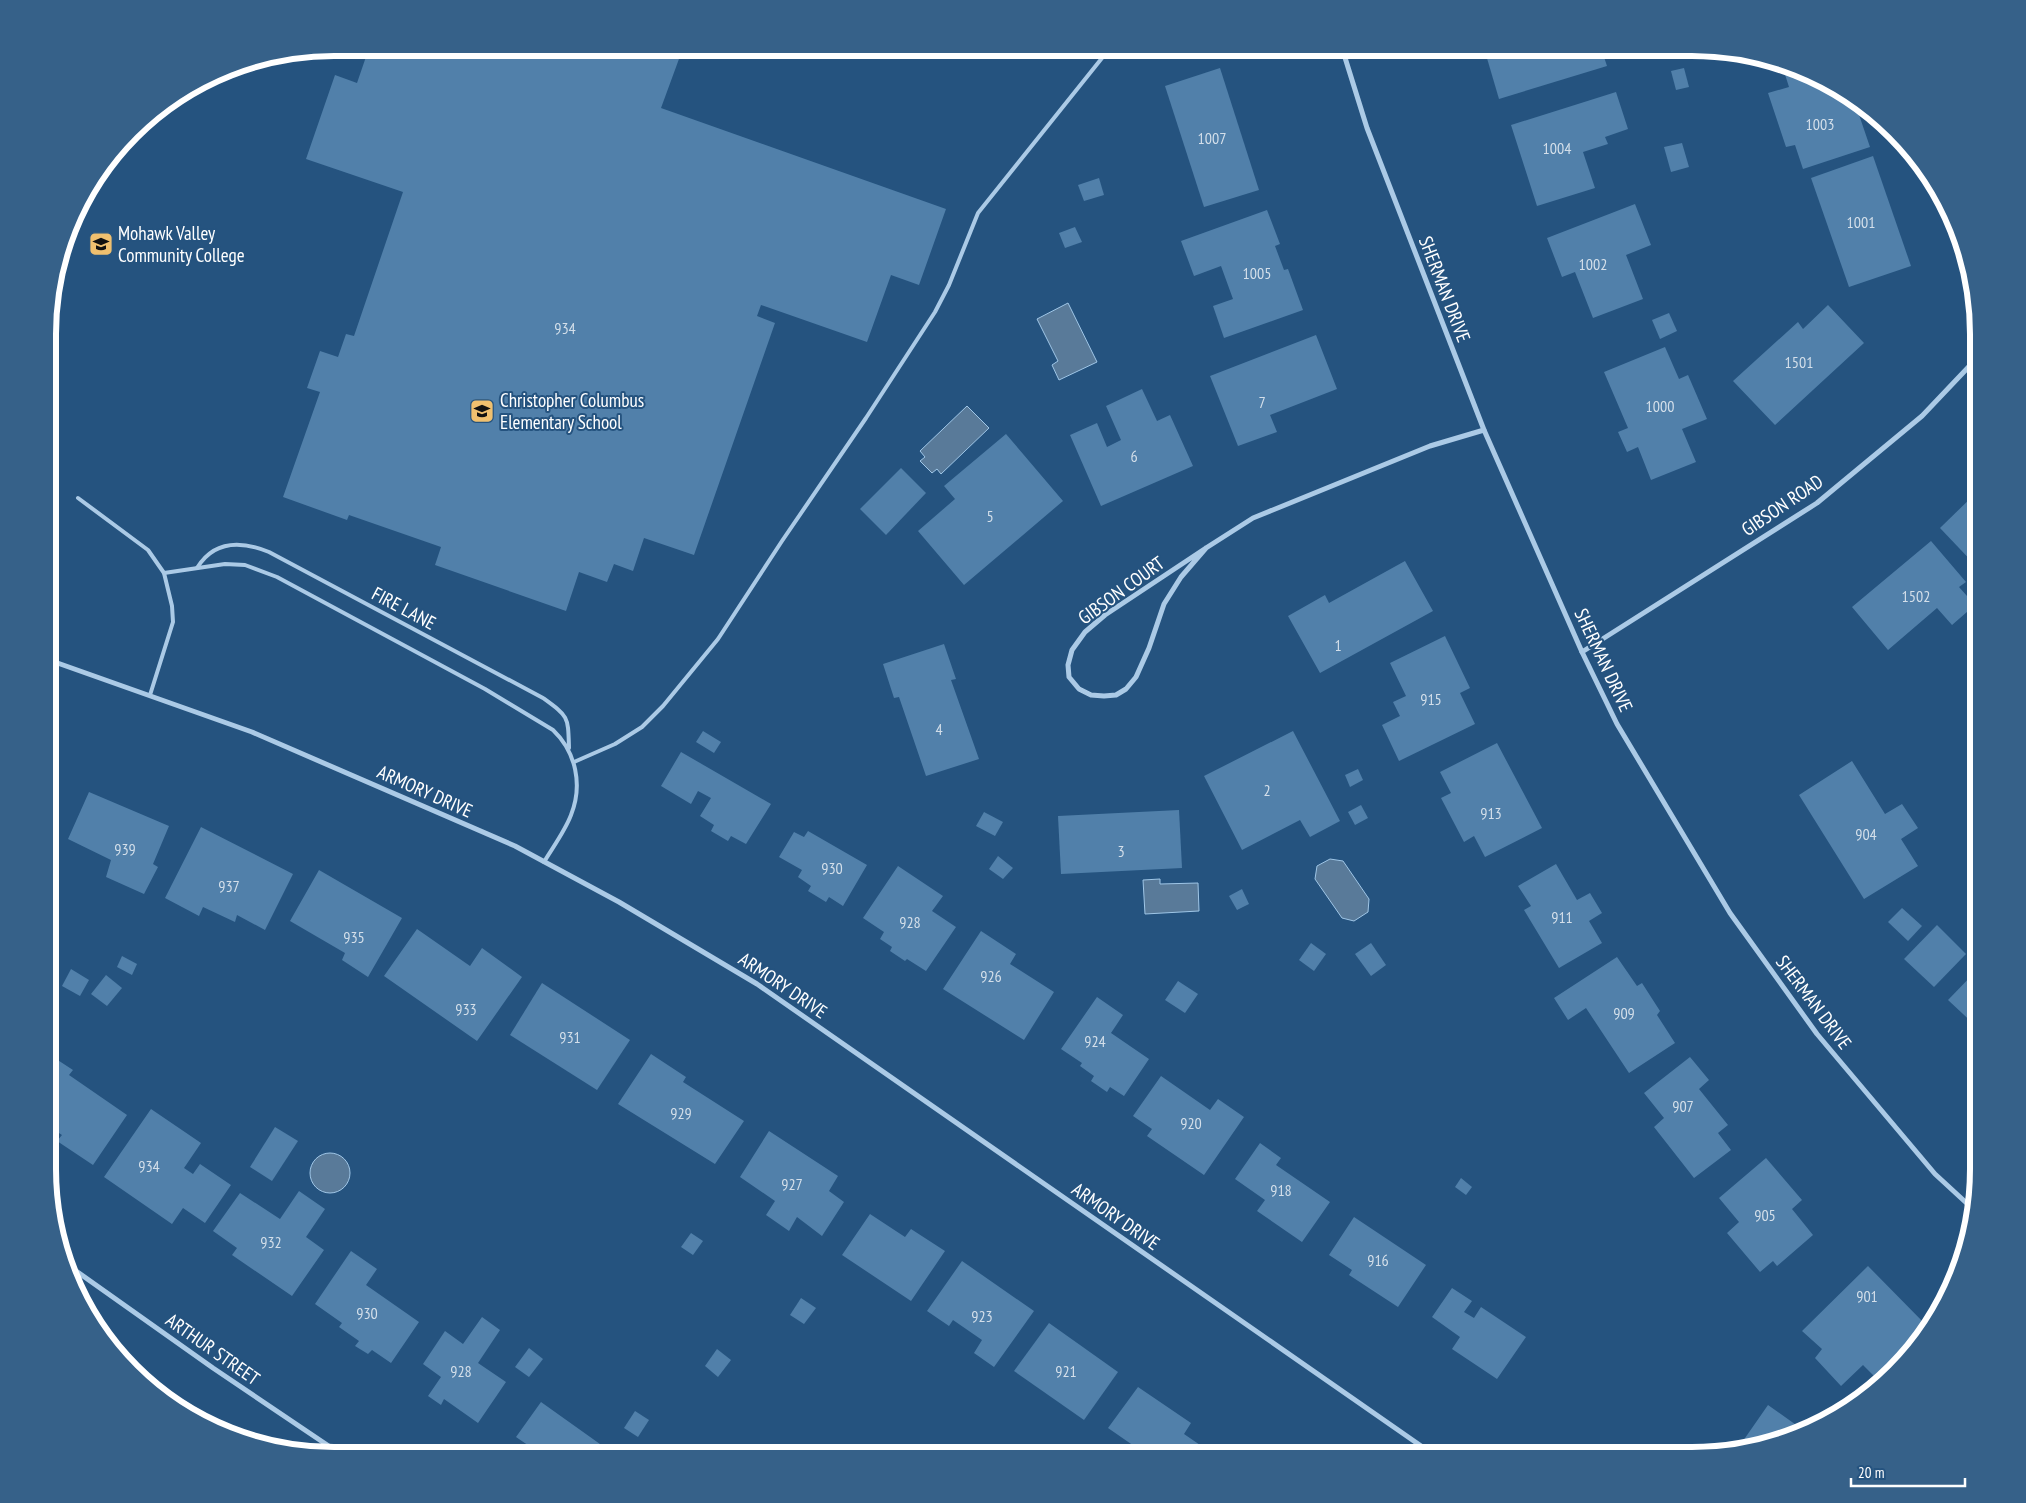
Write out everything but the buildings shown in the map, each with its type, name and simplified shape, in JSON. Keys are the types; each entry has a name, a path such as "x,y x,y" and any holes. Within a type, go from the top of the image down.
{"street":[{"name":"SHERMAN DRIVE","path":"1344,56 1367,128 1484,430 1582,652 1618,724 1730,913 1818,1034 1936,1174 1967,1203"},
{"name":"GIBSON ROAD","path":"1582,652 1817,503 1922,416 1970,365"},
{"name":"GIBSON COURT","path":"1206,548 1181,577 1164,604 1149,648 1136,677 1126,689 1116,696 1104,696 1091,695 1079,688 1069,677 1068,665 1072,650 1085,632 1105,616 1206,548 1253,518 1430,446 1484,430"},
{"name":"ARMORY DRIVE","path":"56,662 252,732 515,846 619,902 758,984 1423,1447"},
{"name":"ARTHUR STREET","path":"75,1271 213,1368 330,1447"}],"lane":[{"path":"574,762 615,744 642,727 663,706 718,639 782,540 936,312 978,213 1104,56"},
{"path":"78,498 148,550 164,573 172,606 173,622 150,695"},
{"name":"FIRE LANE","path":"196,568 202,559 215,549 239,544 254,546 269,552 543,698 564,713 568,722 569,751"},
{"path":"164,573 225,564 245,565 277,576 516,706 553,730 561,738 574,762 577,781 576,798 571,816 544,862"}],"water":[{"path":"1068,303 1097,362 1059,380 1052,365 1058,361 1037,319"},
{"path":"967,406 989,428 941,474 937,469 932,473 920,461 925,457 920,451"},
{"path":"1330,859 1343,861 1369,899 1368,912 1354,921 1342,918 1315,879 1317,866"},
{"path":"1160,879 1160,884 1198,883 1199,911 1145,914 1143,880"},
{"path":"334,1153 341,1156 347,1162 350,1173 349,1181 341,1190 334,1193 326,1193 319,1190 311,1181 310,1169 313,1162 322,1154"}],"place":[{"name":"Mohawk Valley Community College","path":"101,244"},
{"name":"Christopher Columbus Elementary School","path":"482,411"}]}
